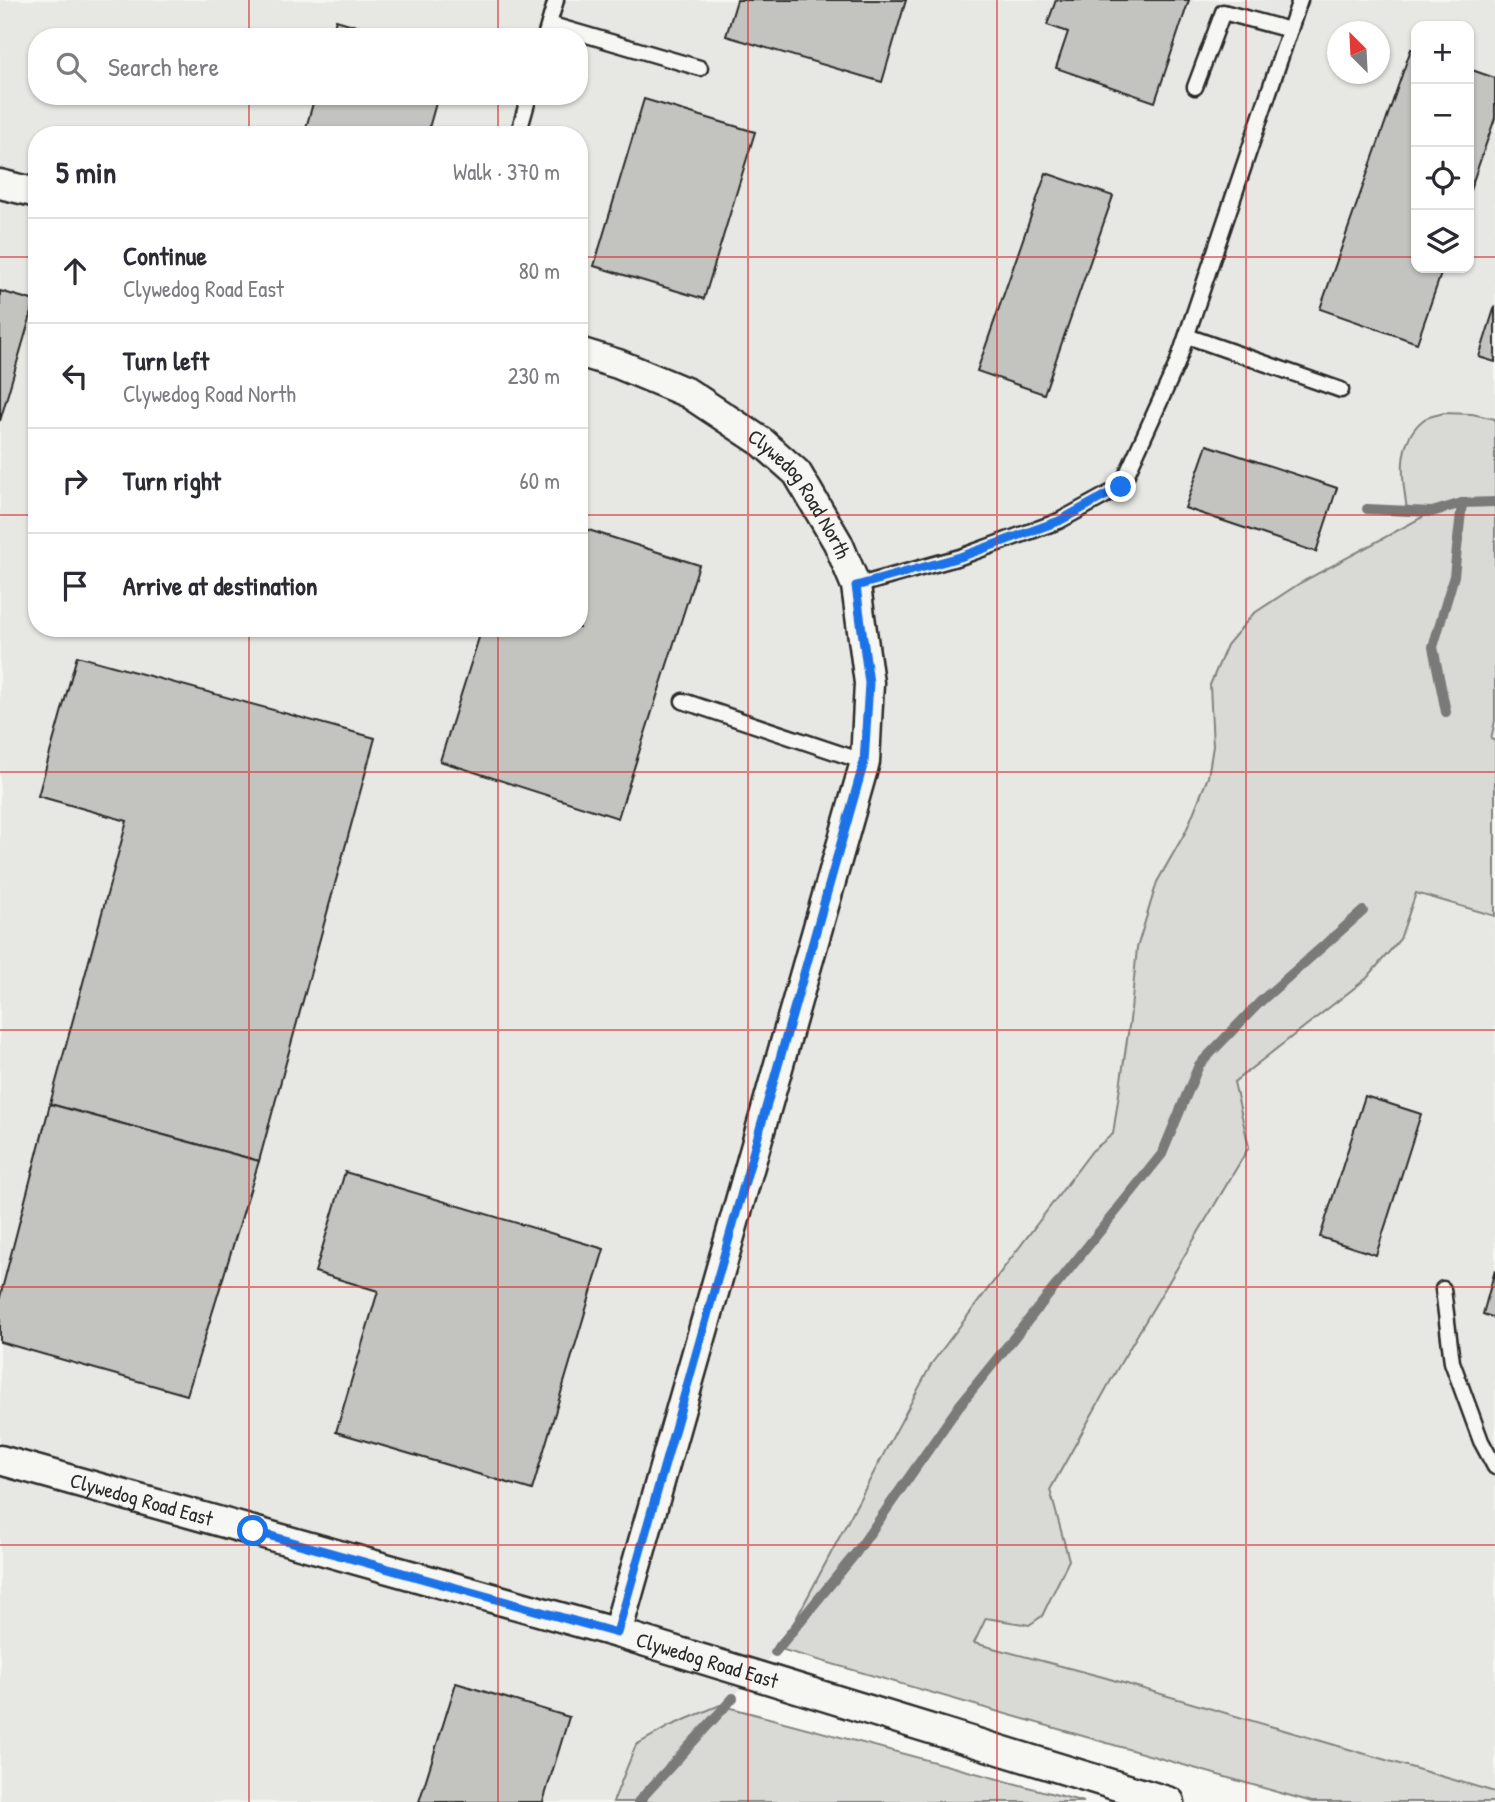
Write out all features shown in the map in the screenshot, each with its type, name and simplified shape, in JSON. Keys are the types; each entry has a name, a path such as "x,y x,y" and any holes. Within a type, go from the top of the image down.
{"street":[{"path":"0,184 28,192"},
{"name":"Clywedog Road North","path":"588,355 688,393 762,442 797,473 838,543 856,586 869,683 864,762 617,1633"},
{"name":"Clywedog Road East","path":"0,1460 617,1633 1170,1802"}],"lane":[{"path":"548,28 556,0"},
{"path":"856,586 960,557 1059,521 1121,487 1177,364 1300,0"},
{"path":"1195,87 1223,12 1290,30"},
{"path":"588,40 700,68"},
{"path":"521,126 526,105"},
{"path":"1187,335 1341,390"},
{"path":"683,701 864,762"},
{"path":"1443,1289 1451,1362 1481,1441 1495,1467"}],"shaded area":[{"path":"0,0 1495,0 1495,1802 780,1646 638,1802 0,1802"},
{"path":"1444,413 1472,414 1495,419 1495,721 1491,739 1495,741 1495,916 1416,893 1400,939 1367,978 1234,1082 1249,1147 1120,1364 1050,1490 1069,1560 1042,1616 1029,1625 986,1618 974,1643 1103,1677 1495,1792 1495,1802 1312,1802 780,1649 932,1363 1092,1151 1113,1134 1130,1020 1137,948 1157,882 1186,831 1208,777 1213,746 1210,685 1227,645 1253,614 1300,583 1430,513 1407,509 1403,462 1408,439 1414,429 1425,419"},
{"path":"720,1705 1084,1802 613,1802 636,1745 670,1726"}],"building":[{"path":"737,0 906,0 882,82 726,36"},
{"path":"1056,0 1189,0 1155,102 1056,68 1068,32 1047,25"},
{"path":"336,20 363,28 334,28"},
{"path":"1411,49 1411,273 1441,273 1417,343 1320,309"},
{"path":"1474,71 1495,78 1495,118 1474,179"},
{"path":"644,99 755,132 704,299 594,266"},
{"path":"312,105 435,105 430,126 307,126"},
{"path":"1046,173 1113,196 1044,394 977,371"},
{"path":"0,291 28,299 28,325 0,421"},
{"path":"1495,306 1495,362 1479,357"},
{"path":"1207,445 1337,488 1316,552 1185,508"},
{"path":"588,530 699,565 618,818 440,761 479,637 588,637"},
{"path":"77,656 375,738 259,1161 50,1104 127,821 38,796"},
{"path":"1365,1096 1421,1114 1376,1255 1320,1237"},
{"path":"50,1104 259,1161 187,1395 0,1342 0,1297"},
{"path":"345,1172 604,1249 532,1490 336,1432 378,1291 315,1272"},
{"path":"1495,1270 1495,1318 1483,1314"},
{"path":"456,1683 569,1717 543,1802 419,1802"}],"waterway":[{"path":"1367,509 1432,512 1462,503 1495,502"},
{"path":"1446,712 1433,647 1454,576 1462,503"},
{"path":"775,1652 856,1553 959,1406 1162,1154 1199,1065 1261,1001 1363,911"},
{"path":"638,1802 733,1698"}],"route":[{"path":"253,1531 617,1633 864,762 869,683 856,586 960,557 1059,521 1121,487"}]}
